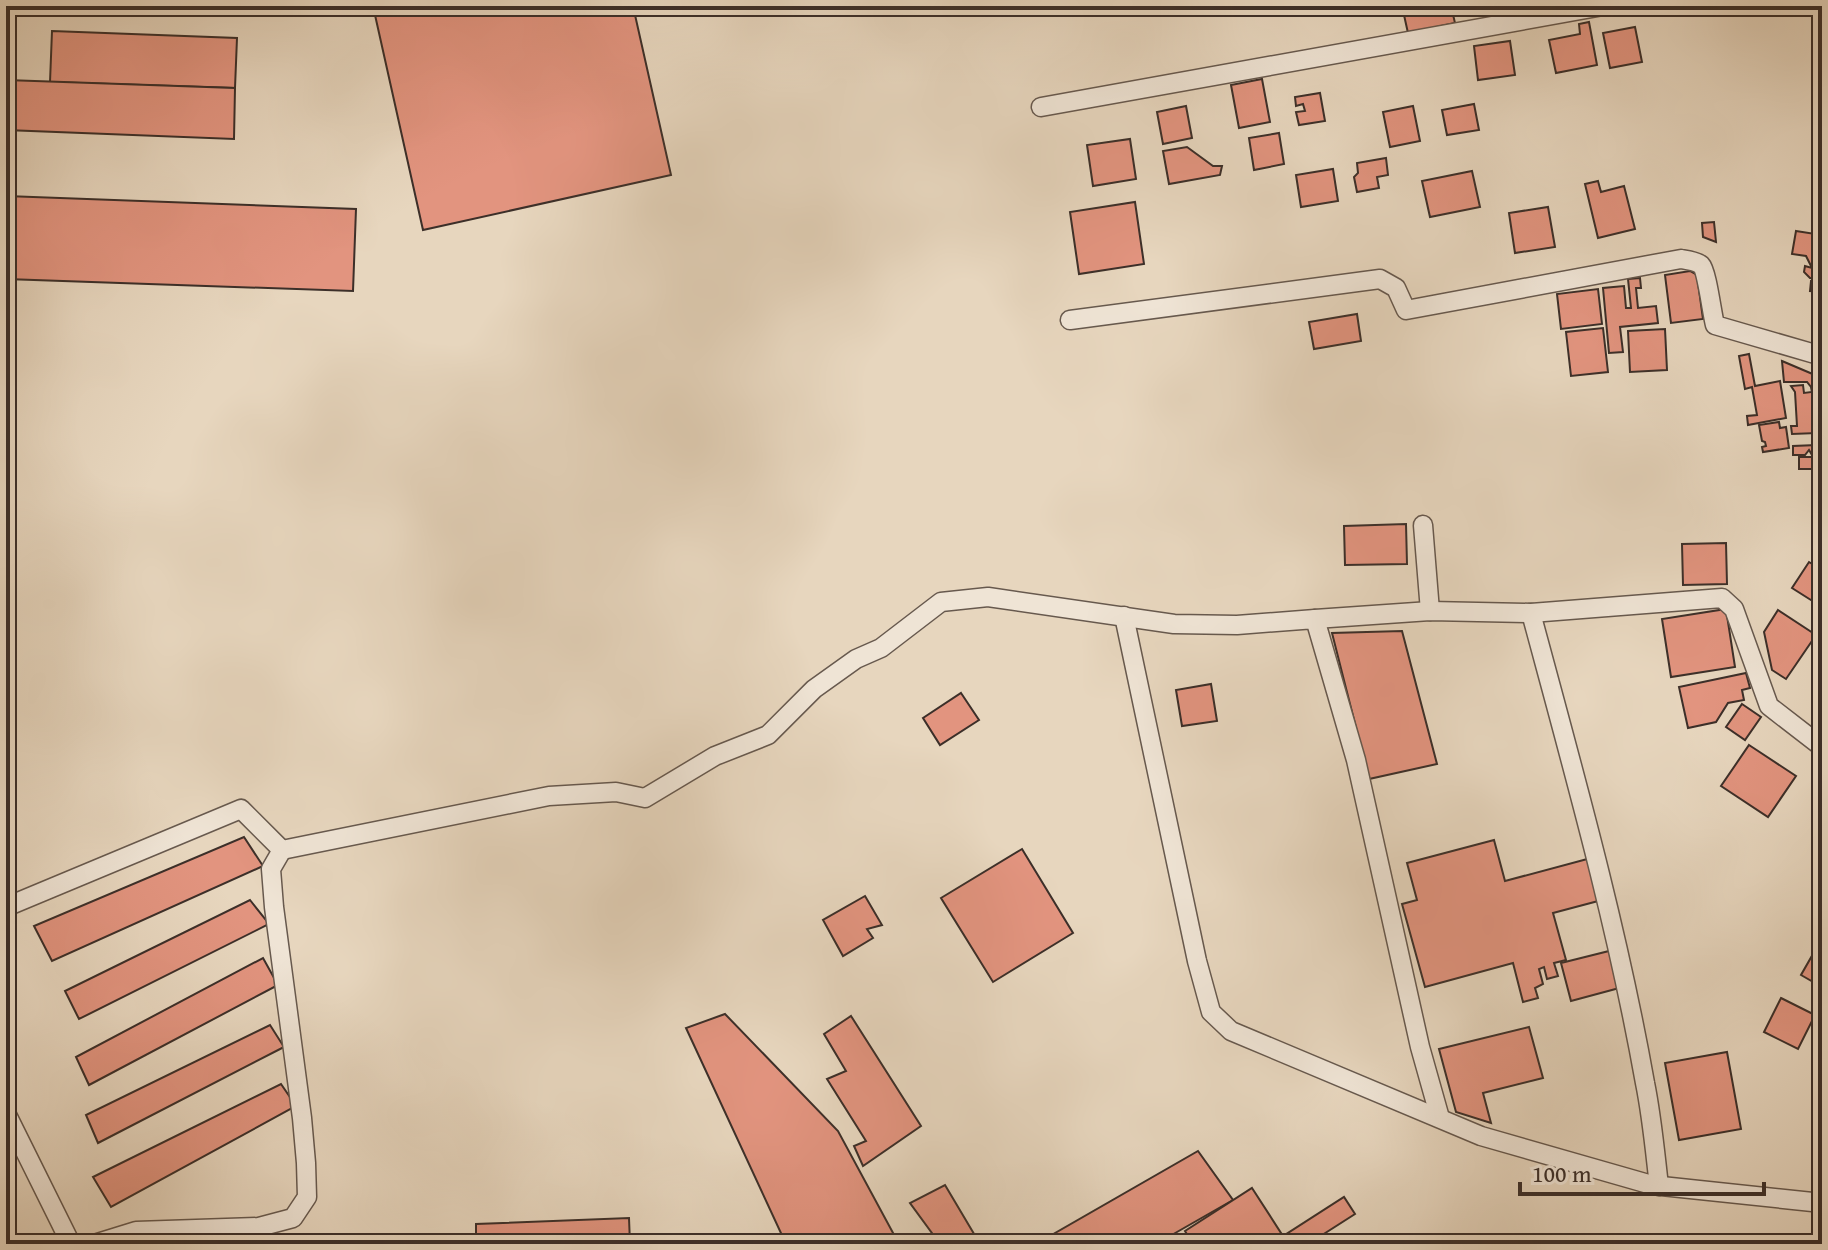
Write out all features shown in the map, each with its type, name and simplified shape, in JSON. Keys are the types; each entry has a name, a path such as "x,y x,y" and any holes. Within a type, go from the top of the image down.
{"street":[{"path":"1041,107 1603,6"},
{"path":"1070,320 1380,279 1396,288 1406,310 1681,259 1701,265 1706,274 1708,301 1715,325 1822,356"},
{"path":"1423,525 1430,611"},
{"path":"94,1244 136,1231 259,1227 293,1218 307,1197 302,1118 271,869 282,850 549,796 616,792 645,798 715,756 768,735 814,689 856,659 881,648 941,602 988,597 1174,624 1237,625 1430,611 1531,613 1722,598 1734,609 1769,706 1822,747"},
{"path":"1531,613 1574,771 1617,951 1646,1084 1659,1186"},
{"path":"1124,616 1197,961 1211,1012 1231,1031 1481,1136 1659,1186 1822,1203"},
{"path":"1315,619 1356,760 1420,1047 1440,1118"},
{"path":"6,907 241,809 282,850"},
{"path":"6,1113 71,1244"}],"building":[{"path":"373,6 633,6 671,175 423,230"},
{"path":"1402,6 1451,6 1455,23 1408,33"},
{"path":"1589,22 1597,65 1556,73 1549,40 1580,34 1579,24"},
{"path":"1635,27 1642,62 1610,68 1603,33"},
{"path":"52,31 237,38 235,88 50,82"},
{"path":"1510,41 1515,75 1478,80 1474,46"},
{"path":"1262,79 1270,122 1239,128 1231,85"},
{"path":"6,80 235,88 234,139 6,130"},
{"path":"1320,93 1325,121 1299,125 1296,112 1305,111 1303,104 1296,106 1295,97"},
{"path":"1474,104 1479,130 1447,135 1442,110"},
{"path":"1186,106 1192,138 1163,144 1157,112"},
{"path":"1413,106 1420,141 1390,147 1383,112"},
{"path":"1279,133 1284,164 1254,170 1249,138"},
{"path":"1130,139 1136,179 1093,186 1087,145"},
{"path":"1187,147 1213,166 1222,166 1220,175 1169,184 1163,151"},
{"path":"1386,158 1388,175 1377,177 1379,188 1357,192 1354,177 1358,173 1357,163"},
{"path":"1333,169 1338,201 1301,207 1296,175"},
{"path":"1472,171 1480,207 1430,217 1422,181"},
{"path":"1598,181 1601,192 1624,186 1635,229 1598,238 1585,184"},
{"path":"6,196 356,209 353,291 6,279"},
{"path":"1135,202 1144,264 1079,274 1070,212"},
{"path":"1548,207 1555,247 1515,253 1509,213"},
{"path":"1714,222 1716,242 1703,237 1702,223"},
{"path":"1796,231 1822,235 1822,279 1810,278 1804,272 1805,266 1812,268 1806,256 1792,254"},
{"path":"1690,271 1697,275 1703,319 1671,323 1665,275"},
{"path":"1640,278 1641,288 1636,288 1638,308 1656,306 1658,323 1620,327 1623,352 1609,353 1603,288 1624,286 1626,308 1631,308 1628,279"},
{"path":"1811,281 1822,282 1822,292 1810,291"},
{"path":"1598,289 1602,324 1561,329 1557,294"},
{"path":"1357,314 1361,341 1314,349 1309,322"},
{"path":"1603,328 1608,372 1571,376 1566,332"},
{"path":"1665,329 1667,370 1630,372 1628,331"},
{"path":"1749,354 1755,386 1780,381 1786,418 1748,425 1747,416 1757,415 1752,387 1745,389 1739,356"},
{"path":"1782,361 1822,378 1822,452 1812,455 1809,450 1805,455 1793,455 1793,446 1817,445 1817,433 1792,434 1791,426 1797,426 1795,392 1791,386 1803,385 1804,393 1812,392 1807,382 1784,382"},
{"path":"1779,422 1780,428 1786,427 1789,448 1763,452 1762,447 1766,446 1759,425"},
{"path":"1799,457 1819,457 1820,469 1799,469"},
{"path":"1406,524 1407,564 1345,565 1344,526"},
{"path":"1726,543 1727,584 1683,585 1682,544"},
{"path":"1809,562 1822,570 1822,607 1792,588"},
{"path":"1726,609 1735,667 1671,677 1662,619"},
{"path":"1778,610 1816,635 1786,679 1772,670 1764,632"},
{"path":"1402,631 1437,764 1369,779 1332,633"},
{"path":"1746,673 1750,688 1742,690 1744,700 1728,703 1716,722 1688,728 1679,687"},
{"path":"1211,684 1217,721 1182,726 1176,690"},
{"path":"961,693 979,720 940,745 923,718"},
{"path":"1742,704 1761,717 1745,740 1726,727"},
{"path":"1749,745 1796,776 1768,817 1721,786"},
{"path":"244,837 263,866 52,961 34,926"},
{"path":"1494,840 1505,881 1591,858 1602,900 1553,913 1566,960 1554,963 1558,976 1547,979 1544,967 1539,969 1543,984 1535,988 1538,998 1523,1002 1513,963 1425,987 1402,904 1417,900 1407,863"},
{"path":"1022,849 1073,933 993,982 941,898"},
{"path":"865,896 882,925 867,929 873,938 843,956 823,920"},
{"path":"250,900 269,924 79,1019 65,991"},
{"path":"1817,947 1822,950 1822,987 1801,975"},
{"path":"1613,950 1623,987 1571,1001 1561,963"},
{"path":"263,958 278,985 89,1085 76,1057"},
{"path":"1781,998 1815,1015 1798,1049 1764,1032"},
{"path":"725,1014 838,1131 899,1244 786,1244 686,1028"},
{"path":"851,1016 921,1126 863,1166 854,1146 866,1141 827,1079 846,1071 824,1034"},
{"path":"270,1025 284,1047 98,1143 86,1115"},
{"path":"1529,1027 1543,1078 1483,1093 1491,1123 1456,1112 1439,1049"},
{"path":"1727,1052 1741,1129 1679,1140 1665,1063"},
{"path":"281,1084 296,1106 111,1207 93,1177"},
{"path":"1198,1151 1233,1200 1170,1236 1175,1244 1036,1244"},
{"path":"945,1185 980,1244 940,1244 910,1203"},
{"path":"1252,1188 1283,1236 1344,1197 1355,1214 1308,1244 1193,1244 1185,1231"},
{"path":"629,1218 630,1244 476,1244 476,1224"}]}
